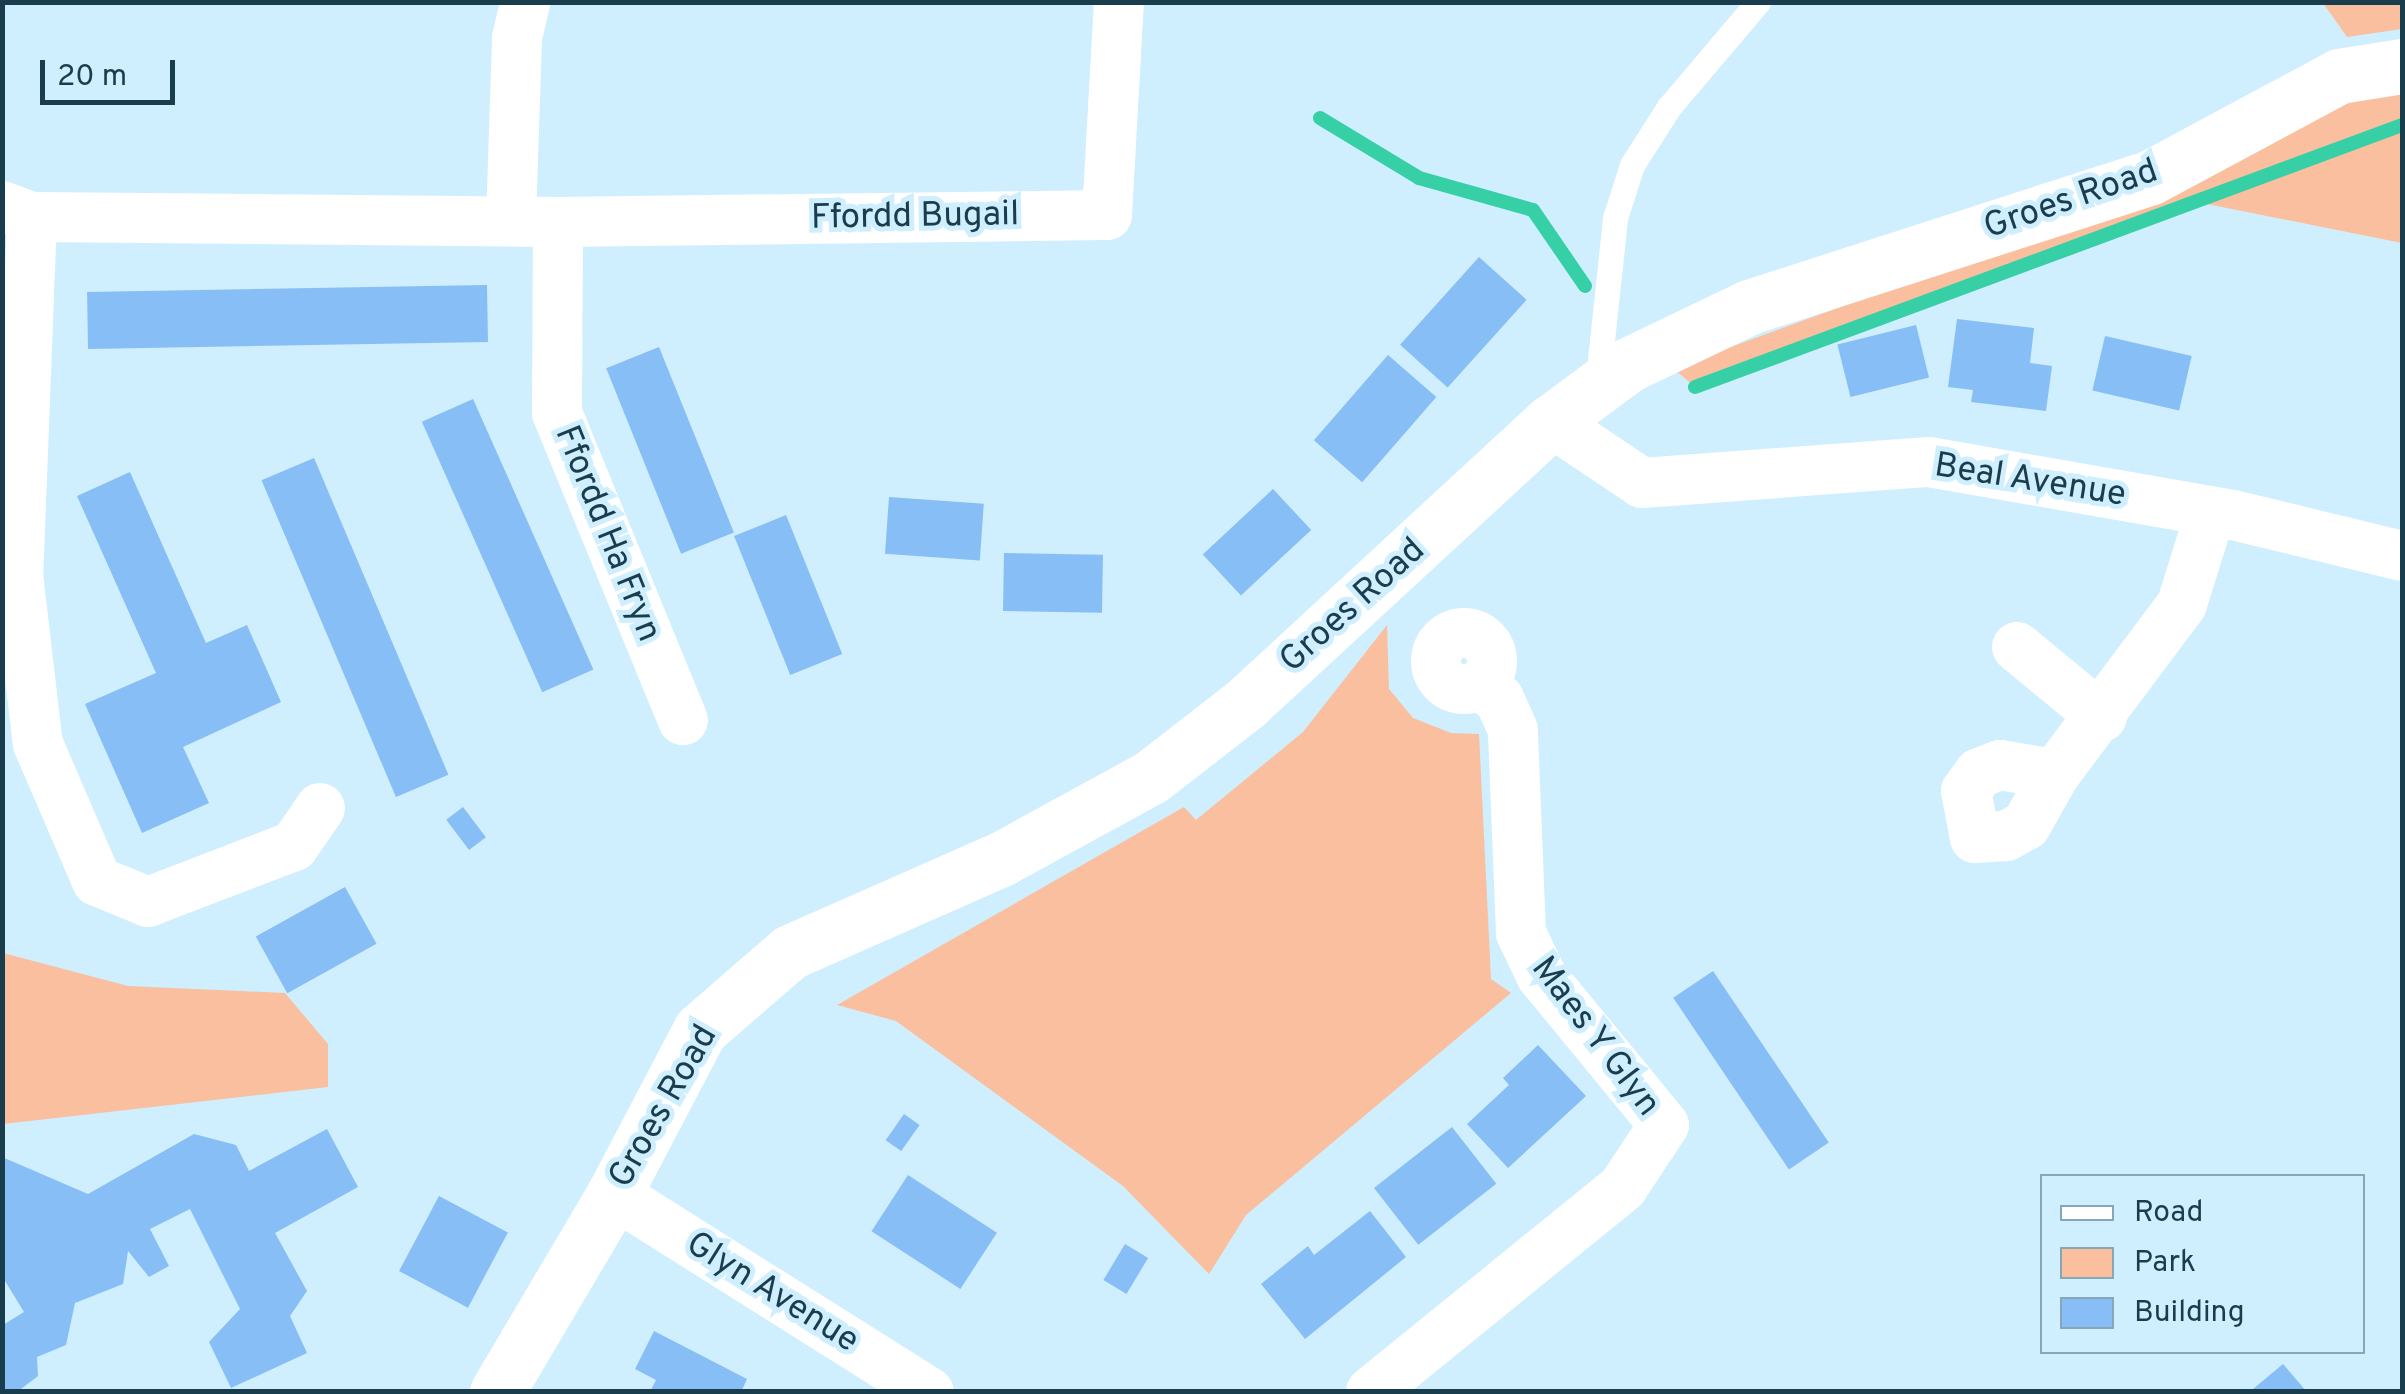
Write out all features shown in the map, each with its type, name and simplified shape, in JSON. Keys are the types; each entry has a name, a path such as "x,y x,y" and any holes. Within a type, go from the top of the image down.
{"street":[{"path":"525,2 517,38 534,222"},
{"name":"Ffordd Bugail","path":"17,212 534,222 1107,215 1119,2"},
{"name":"Groes Road","path":"498,1392 614,1194 700,1030 790,952 1004,858 1150,777 1245,704 1551,422 1628,364 1749,306 2151,177 2339,76 2402,66"},
{"path":"17,212 10,574 38,744 97,881 148,902 294,846 320,808"},
{"name":"Ffordd Ha Fryn","path":"534,222 557,413 683,720"},
{"name":"Beal Avenue","path":"1551,422 1642,483 1929,462 2211,511 2402,556"},
{"path":"2055,774 2182,604 2211,511"},
{"path":"2017,648 2102,716"},
{"name":"Maes Y Glyn","path":"1371,1392 1623,1186 1664,1125 1541,975 1521,933 1513,730 1499,699 1479,684"},
{"name":"Glyn Avenue","path":"614,1194 929,1392"}],"lane":[{"path":"1596,388 1615,218 1632,165 1669,106 1758,2"}],"green space":[{"path":"2323,3 2402,3 2402,29 2347,37"},
{"path":"2402,85 2402,243 2202,203 1695,387 1673,368 2154,193 2353,93"},
{"path":"1387,625 1389,689 1413,718 1451,733 1479,734 1491,979 1511,993 1246,1215 1209,1274 1123,1186 896,1021 837,1005 1184,807 1196,820 1303,732"},
{"path":"3,953 128,986 285,993 328,1044 328,1087 3,1124"}],"building":[{"path":"1479,257 1527,300 1448,388 1400,345"},
{"path":"487,285 488,342 88,349 87,292"},
{"path":"1957,319 2034,328 2030,363 2052,366 2046,411 1971,402 1973,390 1948,387"},
{"path":"1916,325 1929,377 1850,397 1837,345"},
{"path":"2105,336 2192,356 2179,411 2092,391"},
{"path":"659,347 734,532 681,554 606,368"},
{"path":"1388,355 1436,397 1362,482 1314,440"},
{"path":"473,399 593,669 542,692 422,422"},
{"path":"314,458 448,775 396,797 262,480"},
{"path":"130,472 206,643 247,625 281,702 183,747 209,803 142,833 85,704 156,673 77,496"},
{"path":"1273,489 1311,530 1241,595 1203,554"},
{"path":"889,497 984,504 980,560 885,554"},
{"path":"786,515 842,654 790,675 734,536"},
{"path":"1004,553 1103,555 1102,613 1003,611"},
{"path":"463,807 486,837 469,850 446,820"},
{"path":"345,887 377,944 287,993 256,936"},
{"path":"1713,971 1829,1143 1789,1169 1673,998"},
{"path":"1538,1045 1586,1096 1508,1168 1467,1124 1509,1085 1503,1078"},
{"path":"904,1114 920,1125 901,1151 886,1140"},
{"path":"1452,1127 1496,1184 1418,1245 1374,1188"},
{"path":"327,1129 358,1187 275,1233 307,1291 290,1316 307,1353 231,1388 209,1342 240,1309 190,1209 150,1229 169,1266 149,1277 128,1251 123,1284 75,1303 66,1345 37,1357 38,1376 17,1392 3,1392 3,1325 24,1312 2,1276 2,1157 88,1194 194,1134 236,1145 249,1171"},
{"path":"908,1175 997,1233 960,1289 872,1231"},
{"path":"439,1196 508,1233 468,1308 399,1271"},
{"path":"1370,1211 1406,1257 1305,1339 1261,1284 1308,1246 1314,1255"},
{"path":"1125,1244 1148,1258 1127,1294 1103,1280"},
{"path":"654,1331 747,1379 741,1392 650,1392 656,1380 635,1369"},
{"path":"2283,1364 2307,1392 2255,1392 2253,1389"}],"waterway":[{"path":"1320,118 1419,178 1533,210 1585,286"},
{"path":"1695,387 2402,125"}]}
